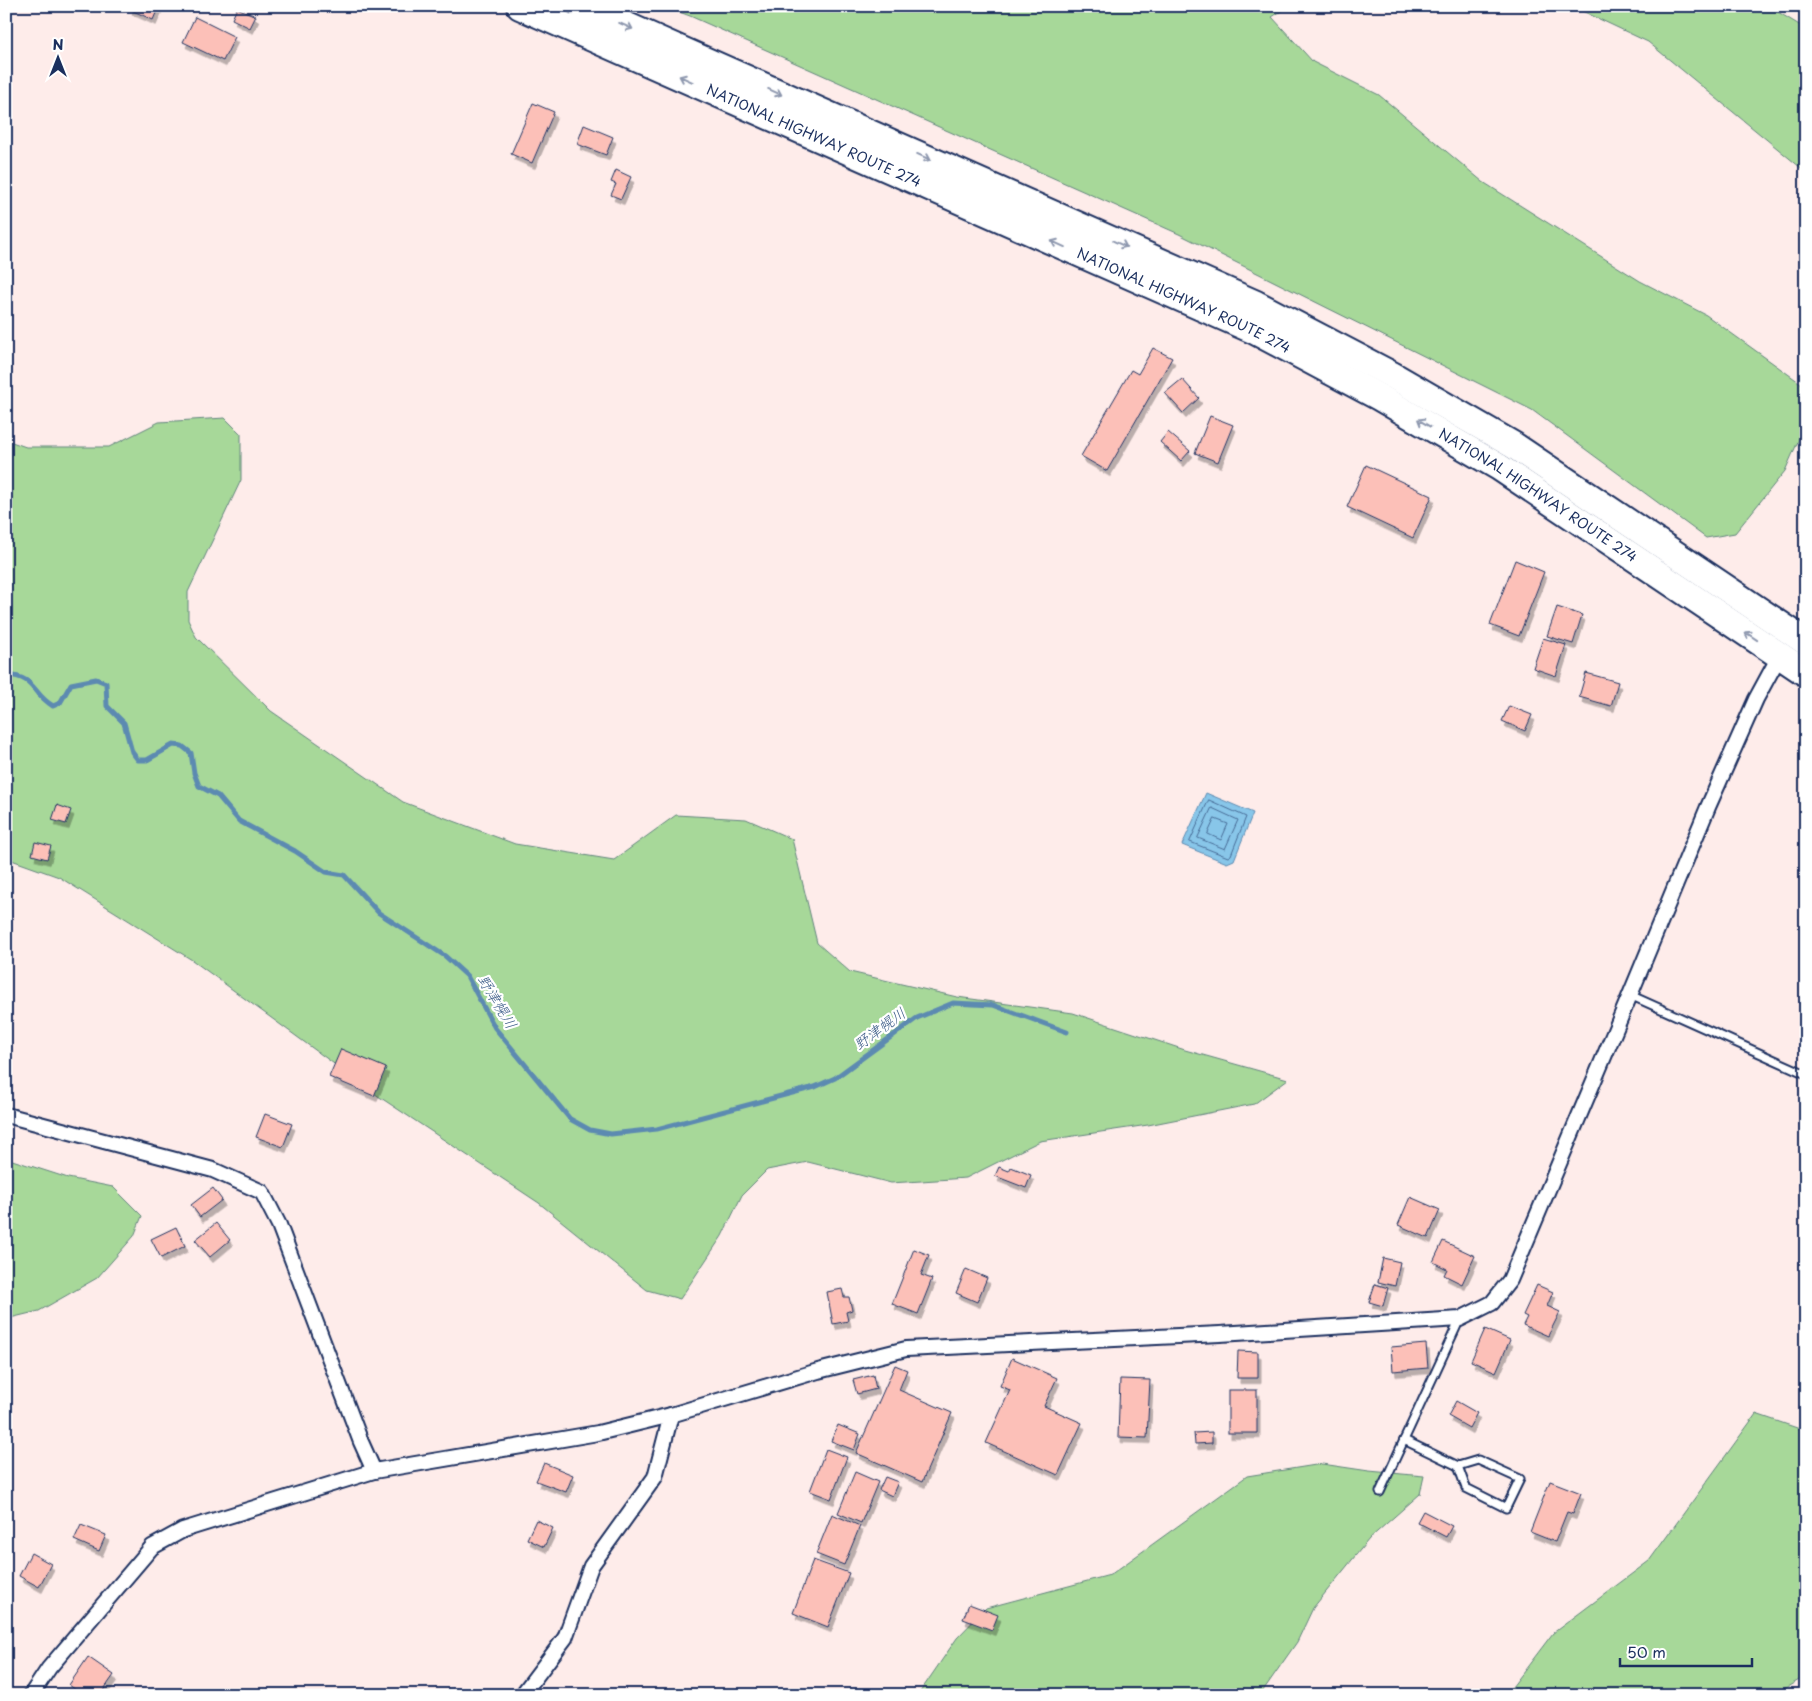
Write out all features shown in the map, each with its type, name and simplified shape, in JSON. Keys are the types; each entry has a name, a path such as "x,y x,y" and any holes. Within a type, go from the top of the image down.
{"highway":[{"name":"NATIONAL HIGHWAY ROUTE 274","path":"520,6 1253,330 1379,396 1499,467 1806,672"},
{"name":"NATIONAL HIGHWAY ROUTE 274","path":"582,6 1256,304 1392,375 1513,445 1801,638"}],"street":[{"path":"31,1695 49,1668 152,1547 183,1530 374,1471 598,1433 671,1415 818,1370 906,1349 1220,1334 1460,1319 1492,1303 1510,1280 1708,808 1756,699 1779,655 1801,638"},
{"path":"6,1114 213,1170 262,1192 279,1225 361,1442 374,1471"},
{"path":"522,1695 565,1638 591,1566 655,1477 671,1415"}],"lane":[{"path":"1630,995 1806,1074"},
{"path":"1380,1492 1460,1319"},
{"path":"1404,1440 1458,1466 1478,1460 1520,1479 1506,1508 1466,1488 1458,1466"}],"green space":[{"path":"663,6 1289,6 1272,17 1313,62 1379,95 1483,182 1640,281 1706,315 1806,387 1806,423 1785,471 1735,533 1706,538 1532,410 1179,234 690,16"},
{"path":"1566,6 1768,6 1806,29 1806,172 1648,42 1578,9"},
{"path":"225,418 241,434 241,480 188,592 188,620 196,637 271,711 403,802 515,844 614,860 676,815 746,819 792,839 817,943 850,972 957,997 1073,1013 1185,1050 1288,1079 1254,1104 1148,1125 1040,1141 966,1178 891,1183 808,1162 767,1170 742,1195 722,1236 680,1299 647,1290 539,1203 378,1096 192,960 59,877 6,858 6,440 26,447 109,447 159,422"},
{"path":"6,1158 68,1178 113,1187 142,1216 134,1236 97,1278 39,1311 6,1319"},
{"path":"1756,1414 1806,1431 1806,1674 1801,1679 1773,1695 1506,1695 1553,1633 1649,1561"},
{"path":"1322,1464 1424,1476 1420,1494 1369,1539 1313,1608 1297,1642 1260,1695 918,1695 957,1638 986,1608 1110,1575 1247,1476"}],"water":[{"path":"1206,793 1253,813 1234,860 1227,863 1182,845"}],"building":[{"path":"130,6 159,6 153,20 129,9"},
{"path":"237,8 256,16 250,28 232,19"},
{"path":"195,17 235,37 223,61 183,42"},
{"path":"533,103 554,112 532,163 511,154"},
{"path":"584,125 613,137 606,155 577,144"},
{"path":"616,170 631,177 621,199 611,195 616,184 611,182"},
{"path":"1153,348 1172,358 1107,471 1081,456 1131,370 1138,374"},
{"path":"1182,379 1199,398 1183,413 1165,393"},
{"path":"1210,416 1233,425 1218,462 1195,453"},
{"path":"1168,432 1190,451 1181,461 1160,442"},
{"path":"1366,465 1432,496 1413,538 1347,507"},
{"path":"1515,560 1544,572 1519,636 1490,625"},
{"path":"1557,607 1582,615 1573,644 1547,636"},
{"path":"1543,638 1566,645 1556,676 1533,668"},
{"path":"1586,673 1618,682 1611,706 1579,697"},
{"path":"1509,706 1532,715 1525,731 1502,721"},
{"path":"57,805 71,810 66,824 52,820"},
{"path":"35,842 51,846 47,859 32,855"},
{"path":"341,1049 386,1068 374,1096 329,1077"},
{"path":"265,1114 292,1124 283,1147 256,1137"},
{"path":"999,1167 1009,1171 1011,1167 1031,1175 1026,1188 995,1176"},
{"path":"213,1188 222,1200 200,1217 191,1205"},
{"path":"1410,1197 1440,1210 1428,1238 1398,1225"},
{"path":"216,1223 230,1240 210,1257 195,1240"},
{"path":"176,1227 185,1246 161,1258 151,1239"},
{"path":"1443,1241 1475,1256 1462,1284 1444,1275 1447,1269 1433,1262"},
{"path":"914,1249 929,1255 921,1275 932,1279 918,1314 892,1304"},
{"path":"1383,1258 1400,1262 1395,1286 1378,1282"},
{"path":"966,1269 987,1278 977,1302 956,1293"},
{"path":"1375,1284 1388,1288 1383,1306 1369,1302"},
{"path":"1537,1285 1553,1292 1547,1306 1560,1312 1548,1336 1523,1325 1527,1317 1523,1315"},
{"path":"842,1289 844,1297 849,1297 852,1310 846,1312 848,1321 833,1324 827,1292"},
{"path":"1485,1329 1510,1340 1496,1372 1471,1361"},
{"path":"1426,1344 1428,1368 1393,1371 1391,1347"},
{"path":"1238,1351 1258,1352 1258,1378 1237,1378"},
{"path":"1012,1358 1057,1378 1044,1406 1082,1423 1058,1475 986,1443 1010,1390 1000,1386"},
{"path":"895,1365 907,1370 899,1390 952,1413 922,1482 856,1453"},
{"path":"873,1375 876,1389 857,1394 853,1380"},
{"path":"1120,1379 1150,1380 1147,1438 1118,1437"},
{"path":"1228,1390 1257,1390 1257,1433 1228,1433"},
{"path":"1456,1401 1477,1413 1469,1428 1448,1416"},
{"path":"838,1425 860,1434 854,1450 831,1441"},
{"path":"1212,1432 1212,1443 1195,1444 1194,1433"},
{"path":"826,1449 847,1457 831,1499 810,1491"},
{"path":"544,1463 573,1475 566,1492 536,1481"},
{"path":"855,1472 878,1482 861,1523 838,1513"},
{"path":"885,1477 898,1482 892,1496 879,1490"},
{"path":"1550,1481 1581,1493 1573,1514 1567,1512 1555,1542 1530,1532"},
{"path":"1423,1511 1452,1526 1446,1537 1417,1522"},
{"path":"832,1514 860,1526 844,1565 816,1554"},
{"path":"536,1520 553,1528 544,1547 527,1539"},
{"path":"81,1525 106,1535 99,1551 74,1540"},
{"path":"31,1553 51,1564 39,1587 19,1576"},
{"path":"813,1560 849,1573 828,1627 793,1613"},
{"path":"969,1604 998,1615 992,1630 963,1619"},
{"path":"88,1657 114,1675 100,1695 83,1695 69,1685"}],"waterway":[{"name":"野津幌川","path":"6,675 16,676 29,682 53,706 60,703 71,684 96,679 106,683 107,706 124,723 132,752 138,760 147,760 173,745 182,746 191,753 194,773 199,786 218,796 239,821 295,851 326,872 344,875 379,913 445,956 467,976 495,1028 570,1119 590,1130 611,1134 657,1129 815,1087 835,1078 917,1018 953,1003 993,1005 1067,1032"}]}
